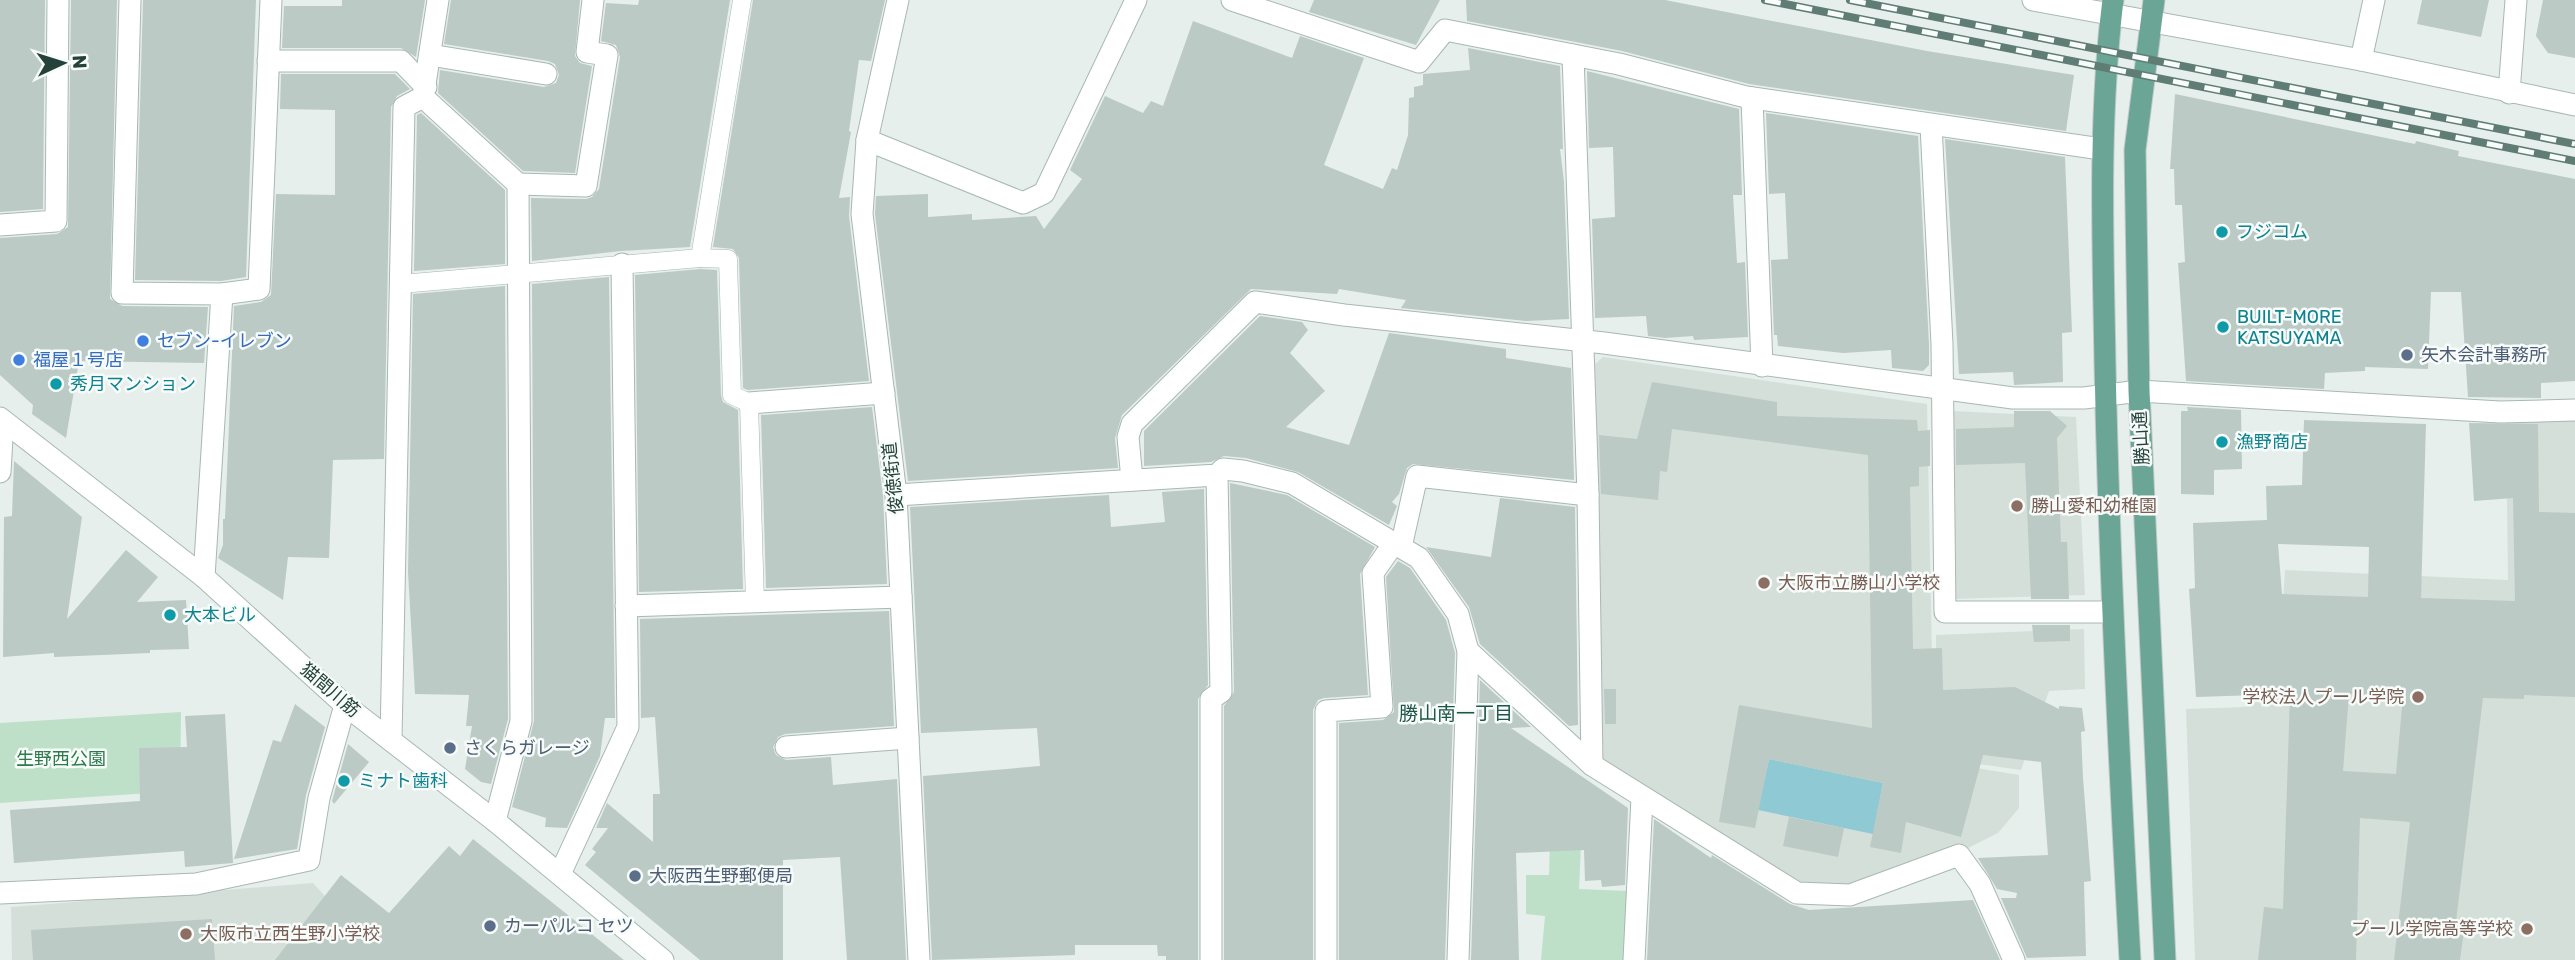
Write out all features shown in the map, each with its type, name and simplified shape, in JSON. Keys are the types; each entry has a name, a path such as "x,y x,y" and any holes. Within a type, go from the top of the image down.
{"main road":[{"name":"勝山通","path":"2154,0 2135,150 2140,391 2165,960"},
{"name":"勝山通","path":"2112,8 2102,104 2101,149 2111,612 2130,960"}],"street":[{"path":"0,225 56,221 58,0"},
{"path":"130,0 122,293 222,293 259,289 271,0"},
{"path":"391,739 404,107 424,92 438,0"},
{"path":"268,61 401,61 424,92 518,184 586,186 607,55 587,52 593,0"},
{"name":"俊徳街道","path":"898,0 867,140 862,214 896,495 919,960"},
{"path":"867,140 1023,203 1038,198 1044,193 1136,0"},
{"path":"1232,0 1419,62 1445,30 1619,64 1752,98 2101,149"},
{"path":"2033,0 2112,8 2150,22 2361,60 2575,105"},
{"path":"2361,60 2374,0"},
{"path":"2509,93 2516,0"},
{"path":"430,55 547,74"},
{"path":"1573,55 1588,495 1592,765"},
{"path":"1752,98 1762,366"},
{"path":"1931,125 1941,390 1945,612 2111,612"},
{"path":"495,821 521,720 518,184"},
{"path":"560,874 628,727 622,264"},
{"path":"204,577 222,293"},
{"path":"1132,480 1128,437 1132,424 1255,302 1344,315 1604,343 2013,398 2084,398 2140,391 2500,412 2575,410"},
{"path":"749,403 884,393"},
{"path":"0,472 2,420"},
{"name":"猫間川筋","path":"2,420 204,577 345,705 495,821 663,960"},
{"path":"896,495 1217,475 1223,469 1243,471 1292,484 1419,558 1458,614 1468,651 1458,960"},
{"path":"1211,960 1211,699 1221,692 1217,475"},
{"path":"1326,960 1326,710 1382,707 1373,573 1397,545 1417,476 1588,495"},
{"path":"626,607 901,597"},
{"path":"1468,651 1592,765 1797,892 1850,895 1959,855 1980,884 2014,960"},
{"path":"0,893 196,884 309,860 319,798 345,705"},
{"path":"786,747 908,738"},
{"path":"1634,960 1642,798"}],"lane":[{"path":"700,258 742,0"},
{"path":"401,284 700,258 728,260 732,395 749,403 755,602"}],"shaded area":[{"name":"大阪市立勝山小学校","path":"1603,357 1927,404 1934,761 2019,775 2019,808 1998,833 1968,848 1855,886 1801,883 1601,762 1595,364"},
{"name":"勝山愛和幼稚園","path":"1954,411 2076,417 2085,595 1952,599"},
{"name":"学校法人プール学院","path":"2575,419 2575,960 2195,960 2186,709 2245,707 2278,686 2285,570 2508,580 2506,421"},
{"path":"2084,629 2085,689 2049,691 2021,770 1936,758 1936,635"},
{"name":"大阪市立西生野小学校","path":"313,883 384,960 12,960 11,907"}],"green space":[{"name":"生野西公園","path":"181,712 180,791 0,803 0,723"},
{"path":"1550,842 1581,845 1579,889 1628,891 1625,960 1541,960 1545,916 1526,914 1526,875 1549,875"}],"water":[{"path":"1769,759 1883,783 1873,834 1758,810"}],"building":[{"path":"0,0 45,0 43,209 0,212"},
{"path":"71,0 117,0 110,299 122,306 208,307 204,363 79,361 66,438 32,414 33,405 0,375 0,238 57,234 68,227"},
{"path":"143,0 256,0 246,277 221,281 135,280"},
{"path":"342,0 425,0 416,57 401,48 282,48 284,6 342,6"},
{"path":"451,0 580,0 575,56 580,63 592,66 575,173 523,171 438,93 440,70 544,87 556,83 559,75 555,64 548,61 444,44"},
{"path":"639,0 730,0 690,247 621,251 532,261 531,198 586,199 599,189 620,57 616,45 601,41 606,3 638,5"},
{"path":"753,0 885,0 871,61 859,60 851,132 839,198 850,197 849,216 869,381 748,390 743,388 739,258 733,249 713,247"},
{"path":"1314,0 1440,0 1416,45 1309,12"},
{"path":"1466,0 1665,0 1927,51 2074,75 2066,131 1749,84 1622,51 1467,21"},
{"path":"2422,0 2489,0 2481,37 2417,24"},
{"path":"2543,0 2575,0 2575,58 2548,53 2536,36"},
{"path":"1193,21 1292,58 1300,36 1364,58 1324,165 1383,189 1392,168 1397,170 1408,135 1409,98 1414,97 1414,87 1423,85 1423,74 1470,70 1468,48 1560,66 1563,149 1560,149 1564,182 1569,319 1526,321 1401,308 1406,300 1339,289 1337,294 1251,289 1122,415 1115,438 1118,468 908,481 875,214 876,196 928,194 928,217 972,214 972,220 1036,216 1044,229 1082,179 1070,170 1105,96 1143,113 1151,101 1163,106"},
{"path":"1587,71 1739,109 1742,195 1733,195 1737,263 1745,262 1748,337 1694,340 1693,336 1648,336 1646,316 1595,318 1592,219 1615,217 1613,147 1589,148"},
{"path":"281,74 395,74 410,89 397,96 391,107 384,459 333,460 329,558 288,557 283,600 218,558 223,545 225,519 234,306 261,302 271,295 276,194 335,195 335,110 280,109"},
{"path":"2175,94 2415,144 2416,141 2459,151 2458,156 2575,179 2575,381 2541,383 2541,398 2468,397 2461,292 2431,292 2428,369 2365,367 2365,371 2325,373 2324,389 2186,381 2178,263 2185,262 2182,205 2175,205 2174,169 2170,169"},
{"path":"421,113 505,190 505,264 414,271 417,115"},
{"path":"1766,113 1918,136 1929,344 1929,365 1923,371 1892,368 1891,350 1843,353 1778,346 1777,335 1774,335 1771,260 1788,259 1785,193 1769,194"},
{"path":"1945,139 2065,157 2072,332 2062,333 2063,382 2014,385 2013,372 1959,374"},
{"path":"717,270 721,395 723,402 738,410 743,589 639,592 635,275"},
{"path":"609,277 615,718 605,718 600,756 567,828 545,827 546,818 512,807 534,721 532,284"},
{"path":"505,286 508,719 491,784 481,782 465,769 472,726 466,726 469,695 415,694 408,572 413,294"},
{"path":"1260,316 1302,322 1308,330 1290,353 1325,391 1286,427 1349,445 1389,333 1506,349 1506,358 1571,368 1574,480 1413,464 1407,468 1399,494 1392,502 1397,506 1389,525 1298,472 1246,458 1224,456 1211,462 1144,466 1144,431"},
{"path":"1652,382 1777,402 1777,416 1917,420 1918,431 1930,430 1930,466 1919,467 1919,486 1910,487 1913,649 1942,648 1943,690 2015,687 2059,709 2059,706 2082,708 2085,731 2081,732 2083,778 2091,881 2084,882 2086,956 2027,958 2001,898 2016,898 2017,893 1997,889 1978,858 2048,855 2041,762 1983,755 1961,837 1906,822 1901,853 1870,847 1883,783 1769,759 1755,828 1719,822 1739,705 1872,728 1868,455 1672,429 1667,472 1660,471 1658,500 1601,494 1599,435 1637,439"},
{"path":"872,407 883,496 887,584 766,588 761,415"},
{"path":"2187,407 2241,410 2242,469 2214,470 2214,495 2181,494 2181,411 2188,411"},
{"path":"2014,411 2050,411 2067,426 2057,438 2061,542 2067,542 2069,599 2031,599 2025,463 1956,465 1956,429 2014,427"},
{"path":"2304,420 2426,424 2421,598 2515,601 2513,498 2474,501 2469,423 2538,424 2539,512 2575,513 2575,697 2524,695 2524,699 2483,698 2455,930 2464,931 2460,960 2394,960 2410,822 2360,818 2356,960 2258,960 2264,907 2283,909 2290,694 2196,697 2189,589 2195,588 2193,523 2267,520 2266,486 2302,485","holes":["2278,544 2369,547 2368,597 2282,594","2349,694 2403,696 2396,774 2343,771"]},
{"path":"14,461 82,517 67,619 126,550 158,577 137,602 186,600 189,649 150,650 150,653 54,657 54,653 3,657 4,517 12,516"},
{"path":"1230,483 1287,495 1375,547 1360,574 1368,695 1324,698 1318,700 1313,710 1313,960 1224,960 1224,706 1234,692"},
{"path":"1204,489 1208,685 1198,699 1198,960 1166,960 1166,956 1158,956 1157,945 1075,945 1075,955 932,960 923,776 1040,766 1037,728 921,733 910,507 1109,495 1111,527 1165,522 1162,492"},
{"path":"1500,498 1575,507 1578,725 1569,726 1480,644 1469,607 1426,547 1491,557"},
{"path":"1398,561 1410,568 1446,620 1455,653 1445,960 1339,960 1339,723 1383,720 1394,712 1386,577"},
{"path":"889,611 894,726 785,734 778,737 773,747 776,755 786,760 831,757 833,785 897,779 906,960 847,960 840,857 783,860 783,960 700,960 585,865 596,852 592,849 608,828 596,828 607,803 653,842 653,794 660,794 655,717 641,718 640,619"},
{"path":"2032,625 2070,625 2070,641 2034,642"},
{"path":"1480,680 1531,727 1511,728 1628,808 1625,885 1602,887 1601,880 1585,881 1584,850 1516,853 1519,960 1471,960"},
{"path":"1604,689 1616,689 1616,724 1605,724"},
{"path":"295,704 325,727 306,795 297,849 234,859 273,740 281,742"},
{"path":"225,714 233,863 185,867 184,851 14,863 10,810 140,801 139,748 187,747 185,716"},
{"name":"ミナト歯科","path":"348,744 369,762 334,804 332,801"},
{"path":"1789,817 1844,828 1838,857 1783,846"},
{"path":"1654,819 1711,858 1712,855 1790,904 1809,910 1973,900 2000,960 1647,960"},
{"path":"473,839 624,960 275,960 341,875 389,913 449,846 460,856"},
{"path":"212,919 215,960 33,960 31,930"}],"railway":[{"path":"1765,0 2575,161"},
{"path":"1850,0 2575,144"}],"place":[{"name":"フジコム","path":"2222,232"},
{"name":"BUILT-MORE KATSUYAMA","path":"2223,327"},
{"name":"セブン-イレブン","path":"143,341"},
{"name":"矢木会計事務所","path":"2407,355"},
{"name":"福屋１号店","path":"19,360"},
{"name":"秀月マンション","path":"56,384"},
{"name":"漁野商店","path":"2222,442"},
{"name":"勝山愛和幼稚園","path":"2017,506"},
{"name":"大阪市立勝山小学校","path":"1764,583"},
{"name":"大本ビル","path":"170,615"},
{"name":"学校法人プール学院","path":"2418,697"},
{"name":"さくらガレージ","path":"450,748"},
{"name":"ミナト歯科","path":"344,781"},
{"name":"大阪西生野郵便局","path":"635,876"},
{"name":"カーパルコ セツ","path":"490,926"},
{"name":"プール学院高等学校","path":"2527,929"},
{"name":"大阪市立西生野小学校","path":"186,934"}],"district":[{"name":"勝山南一丁目","path":"1456,713"}]}
